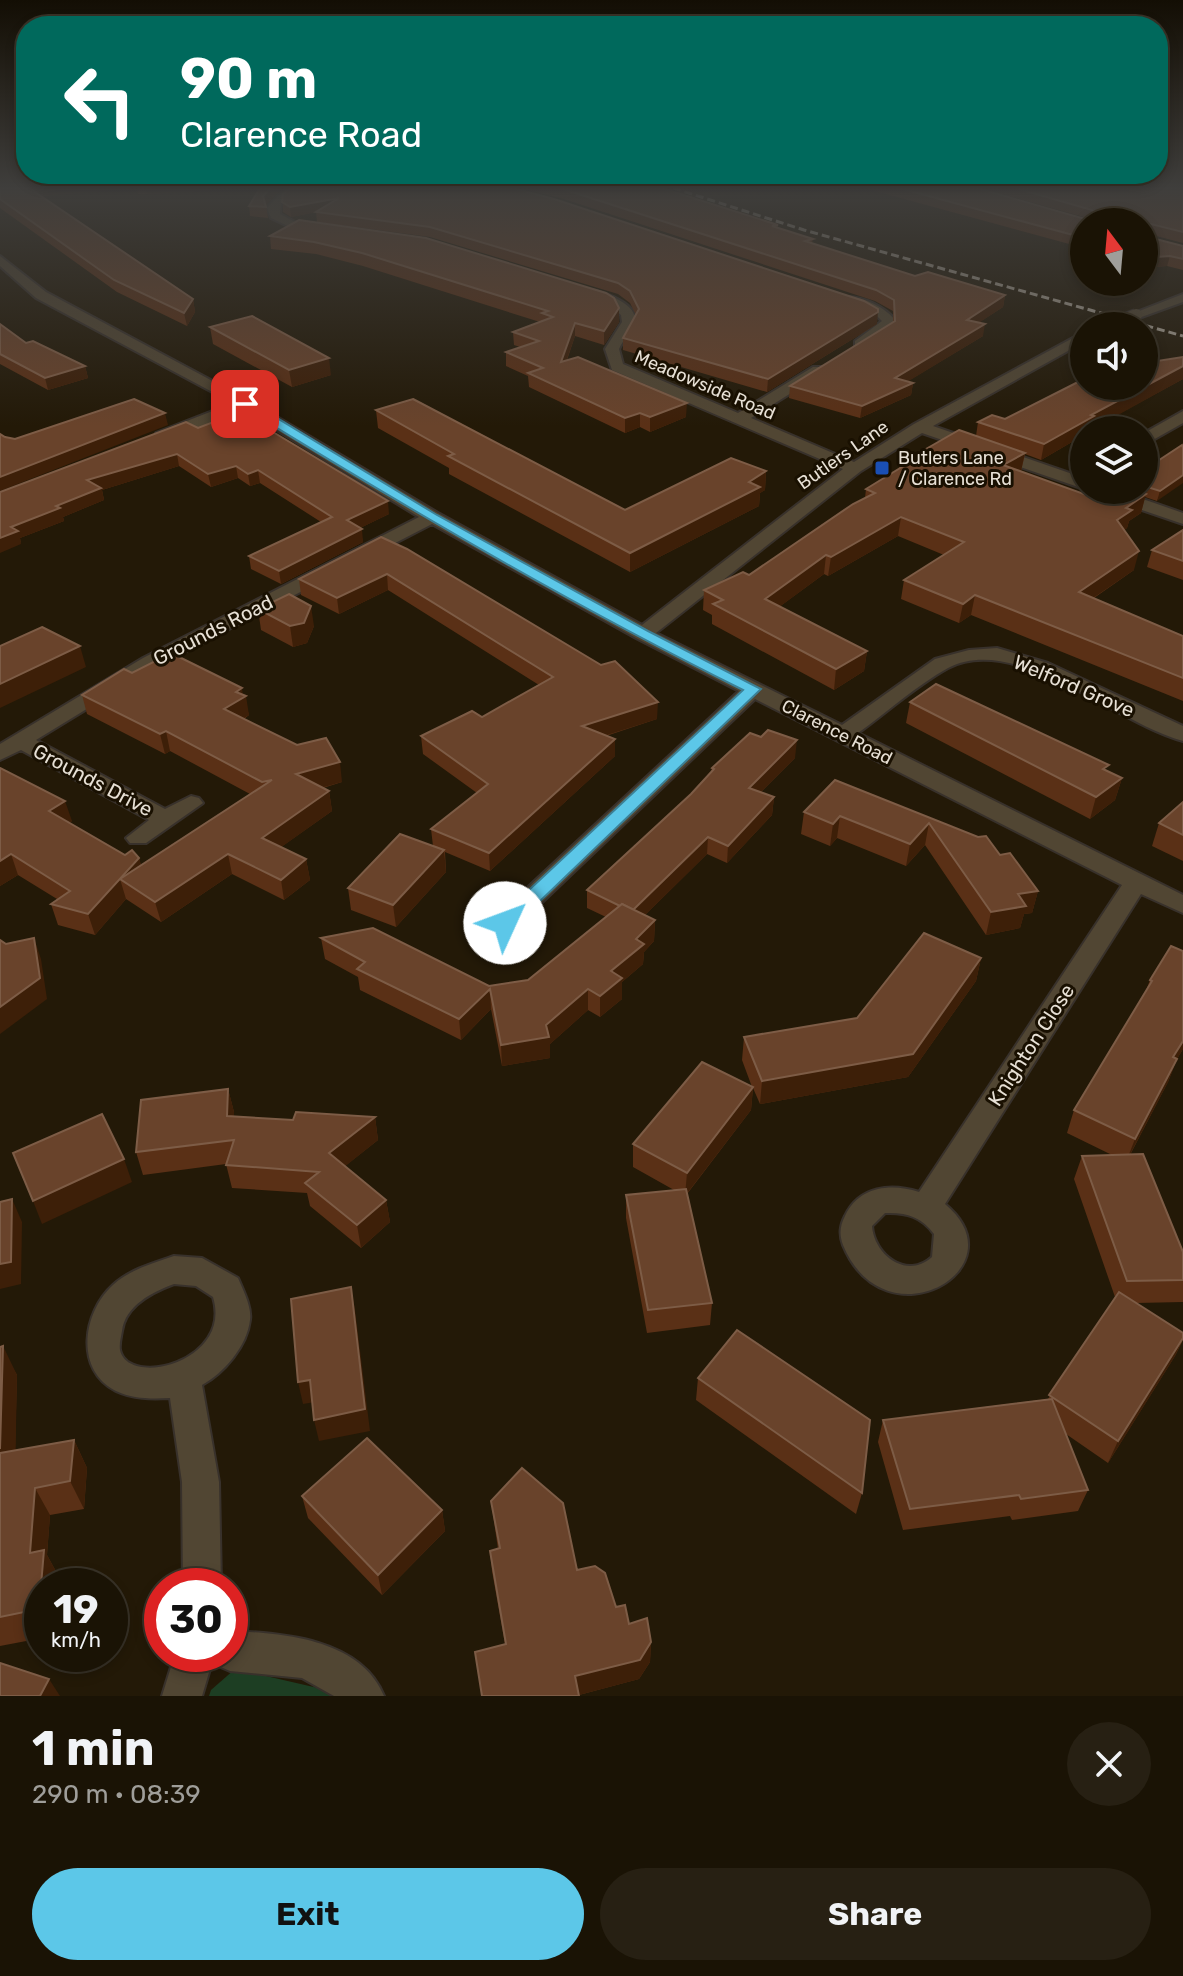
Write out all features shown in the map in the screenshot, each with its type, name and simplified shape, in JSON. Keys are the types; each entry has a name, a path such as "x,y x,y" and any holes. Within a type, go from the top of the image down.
{"street":[{"name":"Clarence Road","path":"8,267 41,295 245,404 432,517 643,634 1183,905"},
{"name":"Meadowside Road","path":"566,286 612,300 628,314 629,322 611,347 610,356 617,367 855,468"},
{"path":"839,297 881,312 889,321 887,327 846,352"},
{"path":"1144,312 1183,298"},
{"name":"Butlers Lane","path":"643,634 855,468 920,427 1070,344"},
{"path":"739,419 833,361"},
{"path":"151,441 245,404"},
{"path":"1158,431 1183,416"},
{"path":"920,427 1070,477"},
{"path":"1141,504 1183,519"},
{"name":"Grounds Road","path":"0,753 150,662 432,517"},
{"name":"Welford Grove","path":"842,735 942,663 969,656 997,654 1041,667 1183,734"},
{"path":"505,923 753,689"},
{"name":"Grounds Drive","path":"21,741 165,819"},
{"name":"Grounds Drive","path":"138,838 191,803"},
{"name":"Knighton Close","path":"926,1207 1136,883"},
{"path":"184,1380 194,1425 204,1530 203,1568"},
{"path":"248,1652 306,1657 347,1679 364,1696"},
{"path":"182,1696 189,1672"}],"green space":[{"path":"232,1672 248,1672 345,1696 209,1696 211,1690"}],"building":[{"path":"96,267 146,267 193,299 184,313 114,280"},
{"path":"407,267 521,267 606,293 614,298 619,308 604,331 575,323 561,362 578,357 687,403 650,417 640,413 625,418 528,373 543,368 506,352 539,341 513,332 553,317 542,313 548,311"},
{"path":"565,267 761,267 864,301 878,312 768,379 623,338 639,309 630,291 618,283"},
{"path":"805,267 887,267 915,276 928,272 1005,295 967,320 985,324 895,378 913,383 862,406 790,386 895,321 894,300 876,290"},
{"path":"252,316 329,358 289,370 210,327"},
{"path":"0,324 26,343 33,341 85,366 45,378 0,354"},
{"path":"1183,357 1183,366 1158,379 1158,361"},
{"path":"1070,386 1070,400 1119,400 1091,415 1094,416 1070,416 1070,429 1044,444 978,422 992,415 1005,419"},
{"path":"134,399 165,413 0,477 0,434 15,439"},
{"path":"413,399 625,510 731,458 766,471 749,482 760,487 630,553 448,456 454,454 376,410"},
{"path":"224,418 256,433 268,429 388,501 347,520 362,529 279,571 249,556 332,517 258,470 248,474 236,466 208,474 177,454 87,480 101,488 11,527 18,531 0,538 0,492 186,422 198,428"},
{"path":"959,430 1025,453 1003,465 1070,489 1070,504 1132,504 1126,508 1132,510 1117,520 1139,551 1079,592 1183,636 1183,678 975,595 963,604 904,580 964,542 901,517 831,557 826,555 765,599 867,651 836,669 713,604 723,600 704,590 743,572 749,575 853,504 875,493 866,489 905,465 900,464"},
{"path":"1182,445 1183,475 1160,491 1158,490 1158,461"},
{"path":"1183,530 1183,561 1152,550"},
{"path":"381,537 407,549 601,665 615,661 658,702 582,726 615,739 489,853 431,829 488,784 421,736 472,711 482,717 553,677 387,574 337,598 299,579"},
{"path":"289,594 311,606 304,623 290,626 258,609"},
{"path":"42,627 80,646 0,684 0,646"},
{"path":"171,653 242,688 236,692 246,696 224,709 297,745 326,738 340,762 296,774 329,791 262,838 306,859 281,880 228,854 155,902 120,879 272,780 262,782 166,731 160,734 82,695 124,669 132,673"},
{"path":"936,684 1109,765 1103,769 1122,778 1096,797 910,702"},
{"path":"768,730 797,740 749,788 774,797 728,846 708,837 633,910 587,890 691,794 712,768 750,733 761,737"},
{"path":"0,768 65,801 49,811 125,855 132,850 139,858 88,914 51,904 70,891 11,854 0,861"},
{"path":"835,780 978,837 986,836 1000,855 1010,853 1038,891 1018,894 1026,906 991,912 929,823 910,844 840,816 833,824 804,812"},
{"path":"1183,802 1183,835 1159,823"},
{"path":"400,834 444,850 393,905 348,888"},
{"path":"622,904 655,920 636,939 644,944 611,971 622,978 600,996 588,989 546,1025 549,1037 501,1045 490,989 459,1019 357,969 365,962 321,938 373,928 489,986 528,980"},
{"path":"924,933 981,958 913,1054 762,1081 744,1037 857,1018"},
{"path":"34,938 40,978 0,1007 0,940 6,944"},
{"path":"1171,946 1183,951 1183,1041 1173,1057 1177,1059 1135,1139 1074,1110"},
{"path":"702,1062 753,1087 687,1173 633,1144"},
{"path":"228,1089 227,1116 293,1120 296,1112 375,1117 329,1153 386,1200 357,1225 305,1183 319,1172 226,1165 234,1140 136,1152 141,1100"},
{"path":"102,1114 124,1159 33,1201 13,1153"},
{"path":"1143,1154 1183,1252 1183,1280 1127,1281 1082,1156"},
{"path":"686,1189 712,1303 648,1310 626,1195"},
{"path":"12,1199 11,1262 0,1264 0,1202"},
{"path":"351,1287 365,1409 314,1420 310,1380 298,1382 291,1299"},
{"path":"1119,1292 1183,1333 1183,1338 1118,1441 1049,1395"},
{"path":"737,1330 870,1420 862,1493 698,1378"},
{"path":"3,1346 0,1449 0,1347"},
{"path":"1052,1399 1088,1490 910,1509 883,1420"},
{"path":"367,1438 442,1510 378,1575 302,1496"},
{"path":"74,1440 70,1481 35,1488 30,1553 44,1550 42,1568 24,1568 24,1612 0,1617 0,1453"},
{"path":"522,1468 563,1503 577,1570 595,1566 605,1573 616,1607 625,1605 629,1624 647,1618 651,1642 640,1660 575,1676 579,1696 482,1696 475,1652 506,1644 490,1551 500,1548 491,1501"},
{"path":"0,1663 49,1679 40,1696 0,1696"}],"railway":[{"path":"937,267 1183,336"}],"place":[{"name":"Butlers Lane / Clarence Rd","path":"882,468"}],"route":[{"path":"245,404 432,517 643,634 753,689 505,923"}]}
